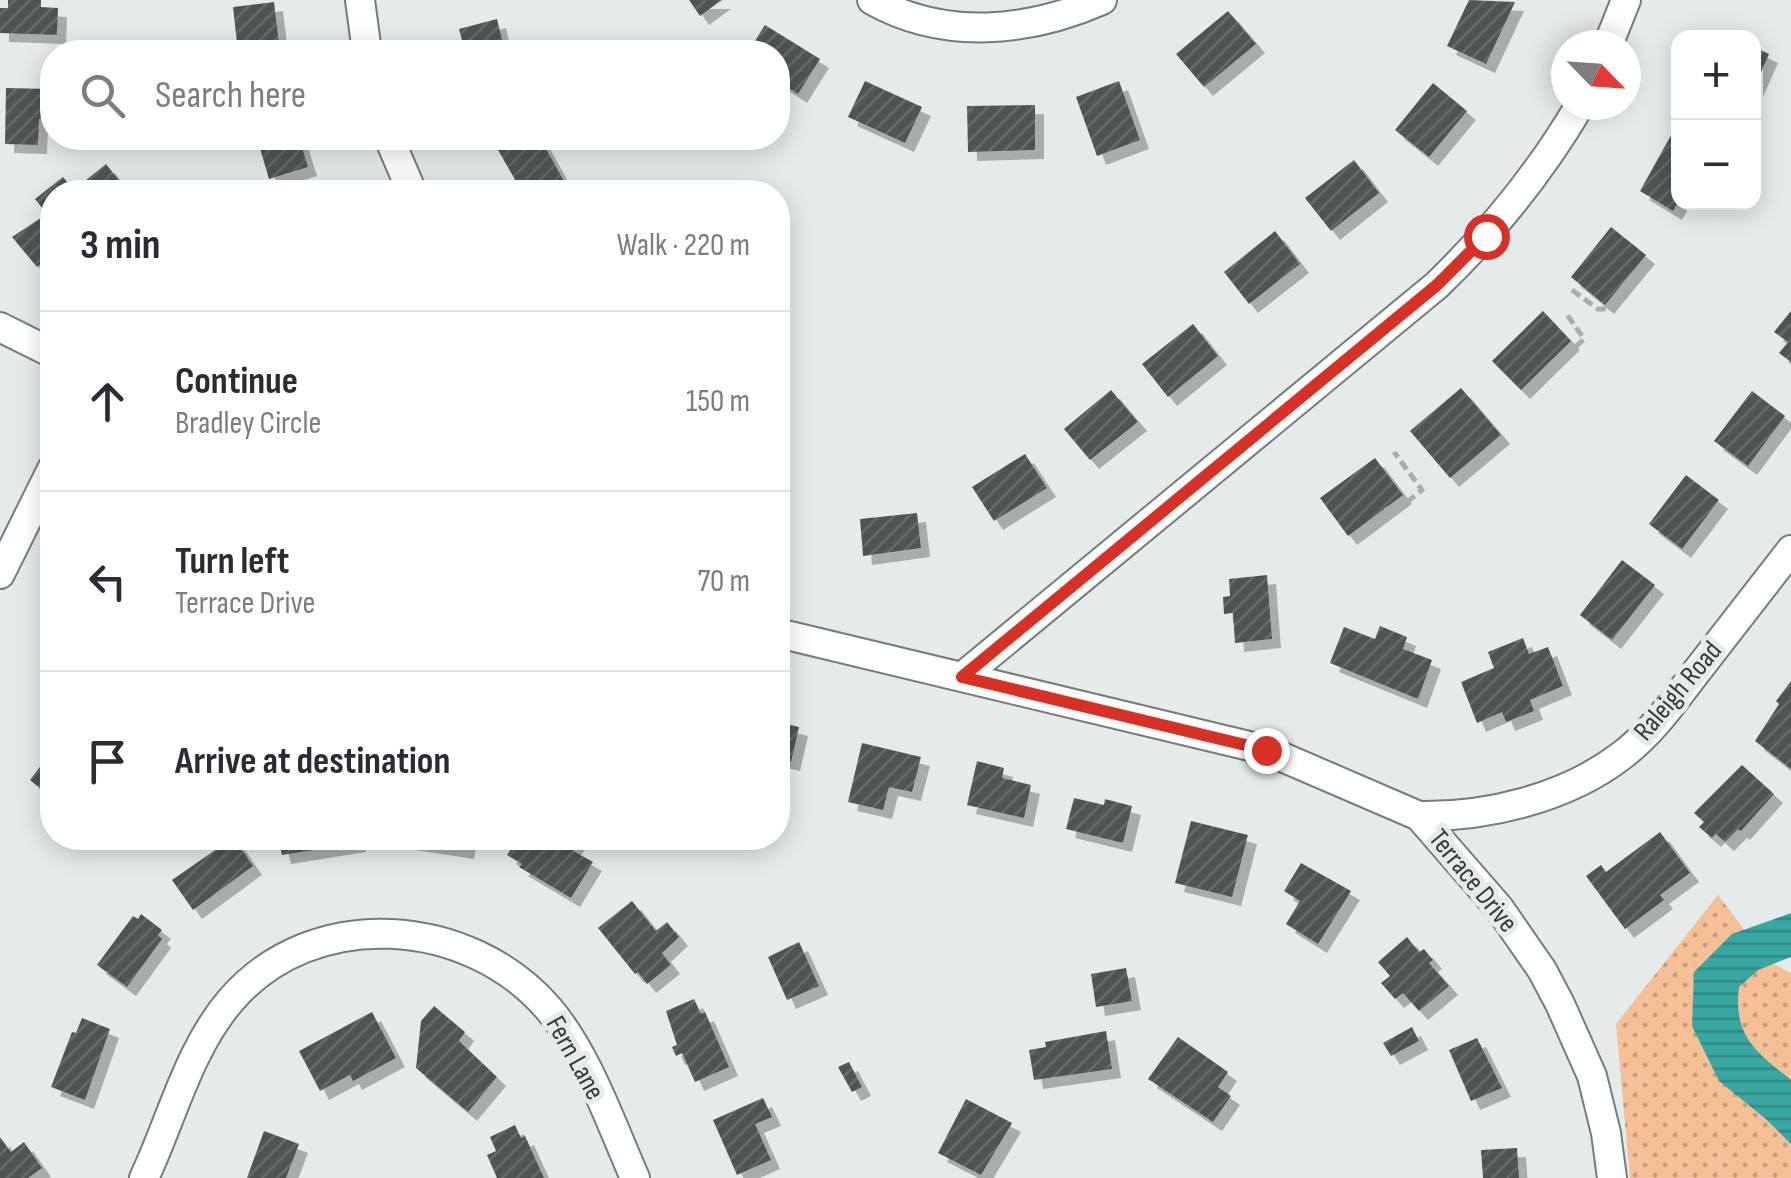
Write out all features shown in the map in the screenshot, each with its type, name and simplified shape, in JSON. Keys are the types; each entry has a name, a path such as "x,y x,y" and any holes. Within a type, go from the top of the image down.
{"street":[{"path":"360,0 365,40"},
{"path":"872,0 929,22 972,28 1019,27 1063,17 1102,0"},
{"path":"1614,30 1626,0"},
{"path":"962,677 1437,285 1482,241 1532,181 1571,120"},
{"path":"394,150 407,180"},
{"path":"0,327 40,347"},
{"path":"0,574 40,493"},
{"name":"Raleigh Road","path":"1420,816 1490,810 1540,797 1581,781 1621,756 1656,724 1791,550"},
{"name":"Terrace Drive","path":"790,636 1266,750 1420,816 1500,908 1542,970 1592,1076 1612,1178"},
{"name":"Fern Lane","path":"144,1178 194,1058 211,1025 233,997 266,970 299,951 338,938 380,932 419,935 459,945 524,983 550,1010 573,1043 634,1178"}],"path":[{"path":"1572,290 1598,310 1610,309 1624,283"},
{"path":"1553,360 1558,363 1584,338 1566,314"},
{"path":"1386,508 1391,515 1422,490 1394,452"}],"shaded area":[{"path":"1718,895 1767,960 1791,973 1791,1178 1630,1178 1616,1024"}],"water":[{"path":"1791,913 1791,957 1758,970 1739,987 1738,1004 1750,1041 1791,1080 1791,1144 1719,1081 1692,1026 1694,972 1732,934"}],"building":[{"path":"8,0 41,0 41,7 58,8 57,35 0,33 0,8 8,8"},
{"path":"689,0 722,0 700,16"},
{"path":"1469,0 1515,2 1486,64 1447,46"},
{"path":"274,2 279,40 237,40 233,7"},
{"path":"1228,11 1256,44 1204,87 1176,54"},
{"path":"497,19 502,40 462,40 459,29"},
{"path":"765,25 789,40 756,40"},
{"path":"790,40 820,59 798,94 790,89"},
{"path":"1761,50 1769,54 1761,72"},
{"path":"865,81 922,107 905,143 848,117"},
{"path":"1119,81 1140,140 1097,156 1076,97"},
{"path":"1433,83 1467,111 1429,157 1395,130"},
{"path":"6,88 40,89 38,145 5,144"},
{"path":"1035,105 1035,150 968,152 967,106"},
{"path":"1671,135 1671,210 1640,191"},
{"path":"261,150 303,150 308,167 269,179"},
{"path":"498,150 547,150 563,180 515,180"},
{"path":"1354,160 1379,193 1331,231 1305,198"},
{"path":"106,164 119,180 86,180"},
{"path":"40,219 40,264 37,267 12,237"},
{"path":"1611,227 1646,255 1605,305 1571,277"},
{"path":"1275,231 1300,264 1249,304 1224,272"},
{"path":"1543,311 1571,341 1521,390 1492,361"},
{"path":"1791,311 1791,362 1779,353 1788,342 1774,332"},
{"path":"1193,324 1218,356 1168,397 1142,364"},
{"path":"1461,388 1501,435 1450,478 1410,431"},
{"path":"1111,390 1138,422 1090,460 1064,429"},
{"path":"1752,391 1785,416 1748,466 1714,441"},
{"path":"1025,454 1047,488 994,521 972,487"},
{"path":"1375,458 1403,495 1348,536 1320,498"},
{"path":"1686,475 1719,500 1682,549 1649,524"},
{"path":"917,513 921,548 863,556 860,519"},
{"path":"1622,560 1655,585 1612,640 1580,615"},
{"path":"1267,575 1272,639 1235,643 1233,613 1224,614 1223,597 1230,596 1229,579"},
{"path":"1380,626 1407,637 1403,649 1432,660 1418,699 1330,663 1344,627 1375,639"},
{"path":"1523,638 1529,654 1548,647 1563,686 1530,700 1534,711 1506,722 1502,712 1477,723 1461,682 1494,668 1488,652"},
{"path":"1791,681 1791,769 1755,741"},
{"path":"790,725 799,727 790,762"},
{"path":"862,743 921,757 912,792 889,787 883,810 848,802"},
{"path":"977,761 1004,768 1002,778 1031,785 1024,818 967,805"},
{"path":"1742,765 1774,794 1741,831 1738,829 1725,842 1716,834 1712,838 1699,827 1704,822 1694,813"},
{"path":"40,767 40,788 30,780"},
{"path":"1074,798 1104,805 1105,799 1132,806 1123,843 1066,829"},
{"path":"1191,821 1248,835 1232,897 1175,883"},
{"path":"1660,832 1690,873 1660,895 1664,900 1625,929 1586,876 1601,865 1606,872"},
{"path":"215,850 242,850 253,866 193,910 172,880"},
{"path":"281,850 313,850 282,855"},
{"path":"511,850 572,850 593,862 571,898 519,867 522,864 507,855"},
{"path":"1301,863 1351,891 1318,944 1286,924 1300,901 1284,891"},
{"path":"632,901 656,931 667,922 679,937 662,953 671,965 647,984 598,928"},
{"path":"141,914 162,930 158,935 162,939 127,987 97,965 133,916 138,919"},
{"path":"1407,937 1419,952 1424,949 1433,960 1429,963 1449,986 1419,1011 1403,993 1395,999 1381,983 1390,976 1378,962"},
{"path":"799,942 819,986 787,1000 768,957"},
{"path":"1126,968 1132,1001 1096,1007 1091,974"},
{"path":"694,999 701,1014 705,1012 729,1067 695,1082 682,1053 676,1056 672,1047 677,1045 666,1011"},
{"path":"434,1006 465,1032 459,1041 497,1077 468,1112 416,1068 421,1021"},
{"path":"372,1012 396,1058 353,1081 350,1075 320,1091 299,1051"},
{"path":"82,1018 110,1029 85,1100 51,1087 72,1032 76,1033"},
{"path":"1412,1027 1419,1041 1391,1056 1383,1043"},
{"path":"1106,1031 1112,1069 1034,1080 1029,1050 1046,1047 1045,1042"},
{"path":"1178,1037 1228,1072 1218,1087 1231,1096 1213,1122 1148,1079"},
{"path":"1477,1038 1502,1088 1471,1101 1449,1050"},
{"path":"849,1062 862,1087 852,1092 838,1067"},
{"path":"763,1098 772,1117 755,1124 771,1160 737,1175 713,1120"},
{"path":"966,1099 1012,1123 981,1175 938,1153"},
{"path":"515,1125 521,1138 525,1136 544,1178 497,1178 487,1155 496,1151 490,1137"},
{"path":"264,1131 299,1144 286,1178 247,1178"},
{"path":"0,1137 11,1152 24,1142 42,1168 28,1178 0,1178"},
{"path":"1517,1148 1519,1178 1483,1178 1481,1150"}],"route":[{"path":"1266,750 962,677 1437,285 1486,236"}]}
